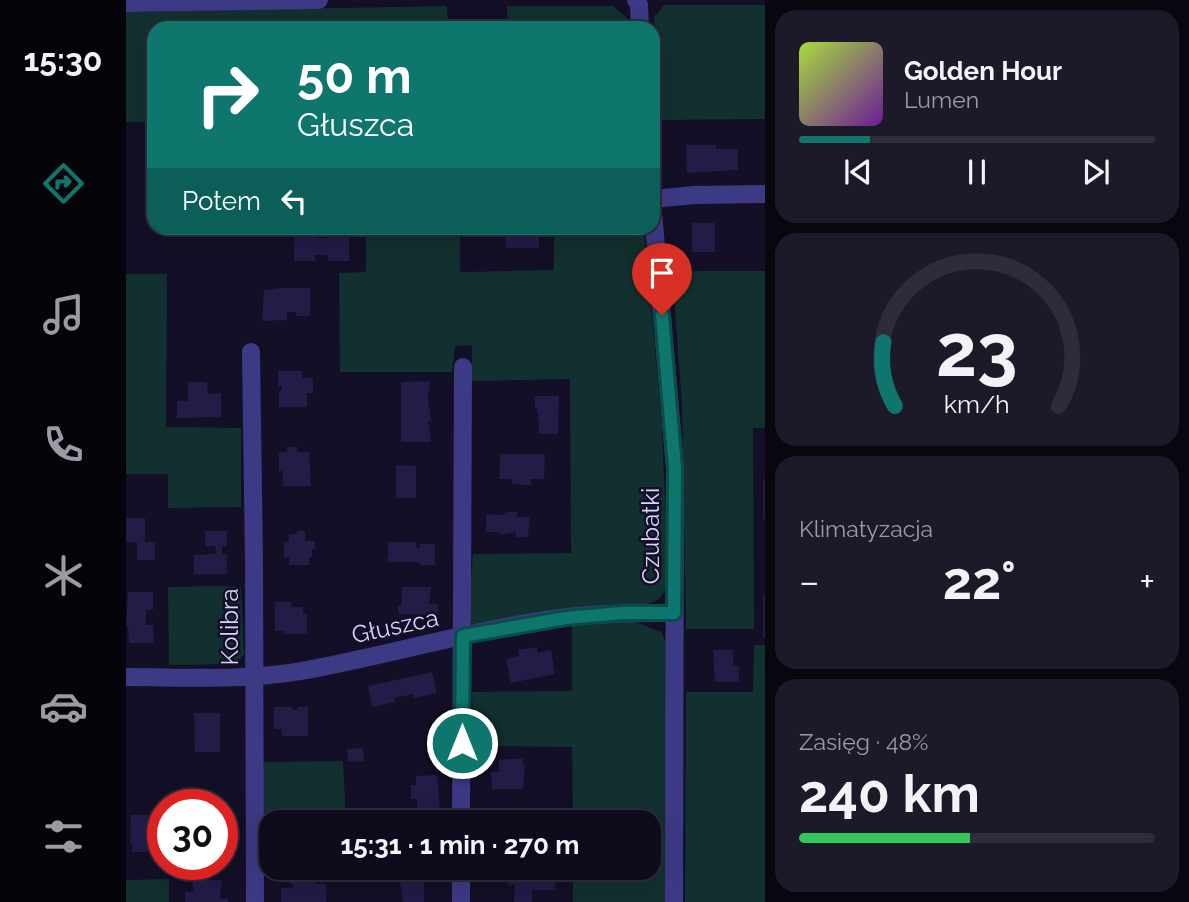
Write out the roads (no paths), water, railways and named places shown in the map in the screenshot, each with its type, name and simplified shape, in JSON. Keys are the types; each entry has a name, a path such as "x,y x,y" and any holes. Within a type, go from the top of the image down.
{"street":[{"path":"126,3 319,0"},
{"path":"636,0 640,21"},
{"path":"660,198 765,194"},
{"name":"Czubatki","path":"655,235 675,468 674,902"},
{"name":"Kolibra","path":"251,352 255,902"},
{"path":"461,810 463,367"},
{"name":"Głuszca","path":"126,677 254,676 300,671 463,636 566,618 622,613 674,613"},
{"path":"461,880 461,902"}]}
